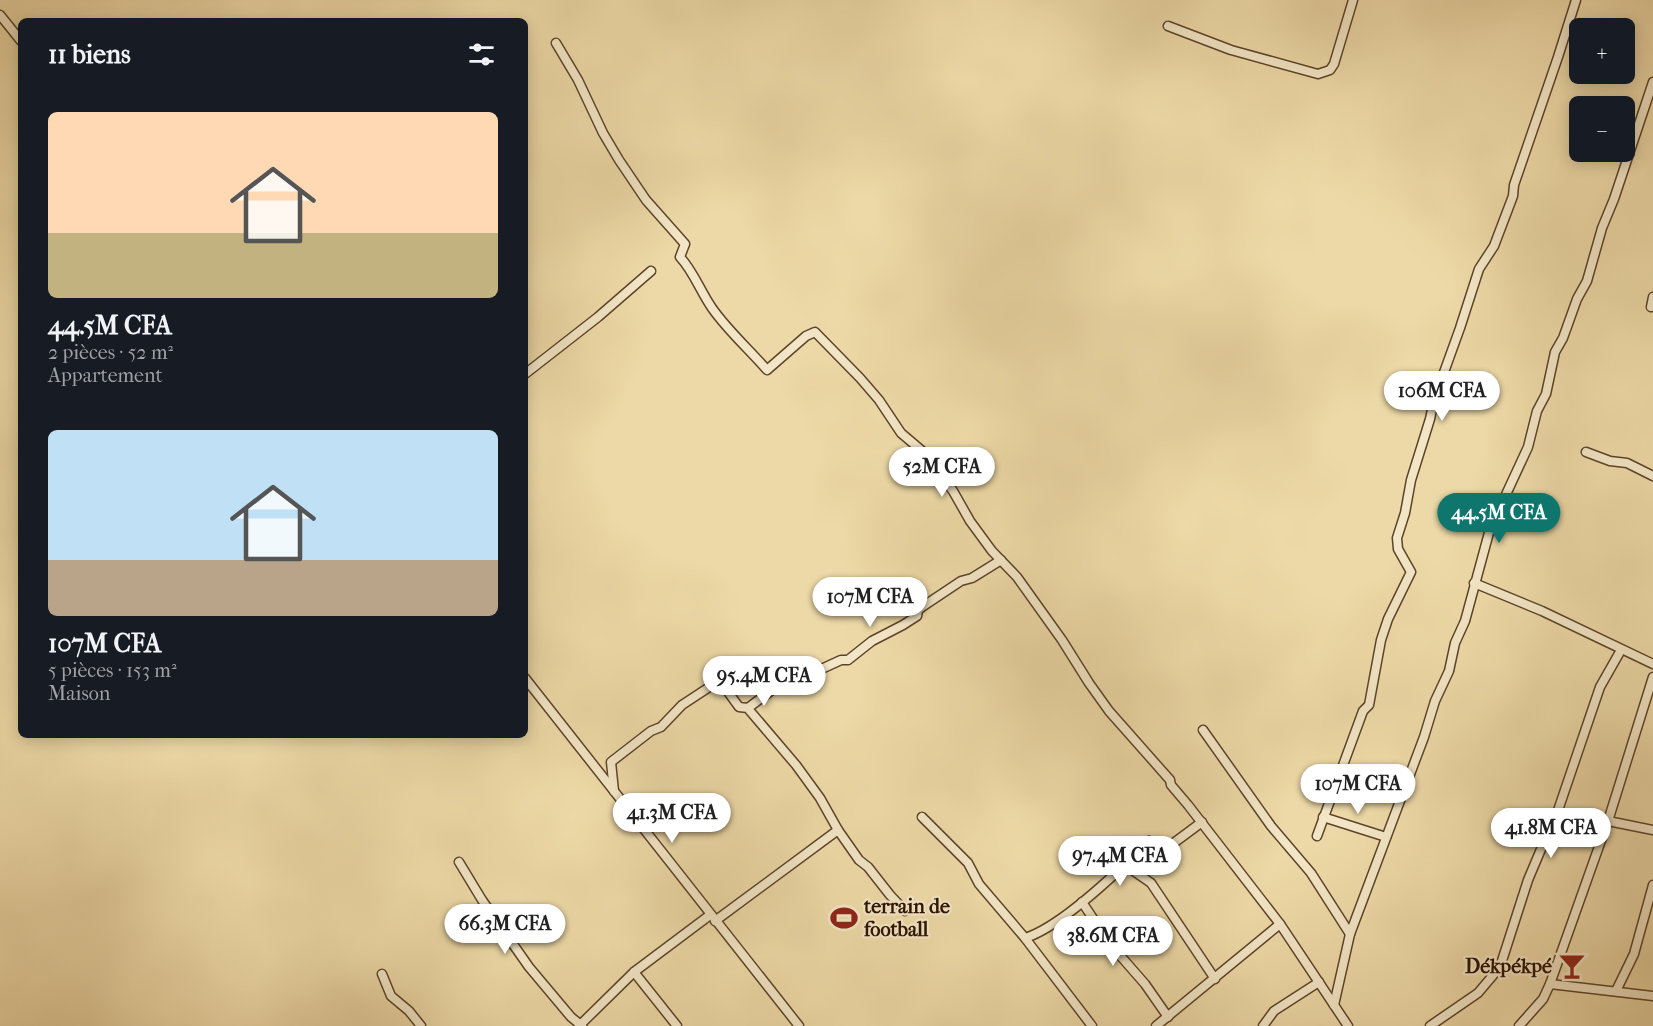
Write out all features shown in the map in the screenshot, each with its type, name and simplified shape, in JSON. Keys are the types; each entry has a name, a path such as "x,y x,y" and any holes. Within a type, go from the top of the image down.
{"street":[{"path":"1168,26 1231,50 1318,74 1330,70 1334,64 1353,0"},
{"path":"1317,836 1363,711 1369,705 1380,640 1411,572 1398,549 1397,538 1434,400 1479,269 1494,246 1513,196 1514,184 1576,0"},
{"path":"0,15 18,37"},
{"path":"556,43 578,80 619,160 646,200 685,244 680,257 690,269 711,306 736,338 767,370 806,336 815,332 860,378 879,400 901,433 921,450 953,491 970,521 992,551 1017,577 1109,711 1151,757 1280,924 1348,1026"},
{"path":"1334,1005 1350,934 1424,737 1435,701 1449,671 1455,643 1465,621 1490,529 1527,447 1537,411 1546,394 1554,352 1563,338 1577,299 1587,281 1602,228 1653,82"},
{"path":"528,372 651,272"},
{"path":"1651,307 1653,297"},
{"path":"1586,452 1610,461 1627,464 1653,476"},
{"path":"598,772 651,731 661,727 682,705 717,682 723,686 739,707 748,708 776,687 841,660 848,660 872,641 903,626 917,616 918,610 951,587 972,578 1001,560"},
{"path":"1474,583 1542,611 1653,664"},
{"path":"1430,1026 1478,993 1500,967 1528,880 1551,831 1600,687 1621,650"},
{"path":"1520,1026 1543,999 1550,984 1608,821 1653,677"},
{"path":"528,682 799,1026"},
{"path":"748,708 796,765 859,860 868,867 905,911"},
{"path":"1203,730 1271,826 1311,873 1350,934"},
{"path":"611,762 614,791"},
{"path":"922,817 968,863 979,884 1025,938 1092,1026"},
{"path":"1323,817 1386,837"},
{"path":"1608,821 1653,830"},
{"path":"1025,938 1040,934 1082,902 1149,841 1163,851 1202,822"},
{"path":"459,862 482,900 529,967 580,1025 634,972 838,830"},
{"path":"1125,865 1151,883 1215,979"},
{"path":"1616,991 1634,954 1653,885"},
{"path":"1082,902 1110,944 1145,984 1167,1017"},
{"path":"1156,1026 1280,924"},
{"path":"634,972 677,1026"},
{"path":"382,974 391,996 409,1011 421,1026"},
{"path":"1263,1026 1274,1011 1319,982"},
{"path":"1550,984 1653,996"}],"place":[{"name":"terrain de football","path":"844,918"},
{"name":"Dékpékpé","path":"1572,966"}]}
